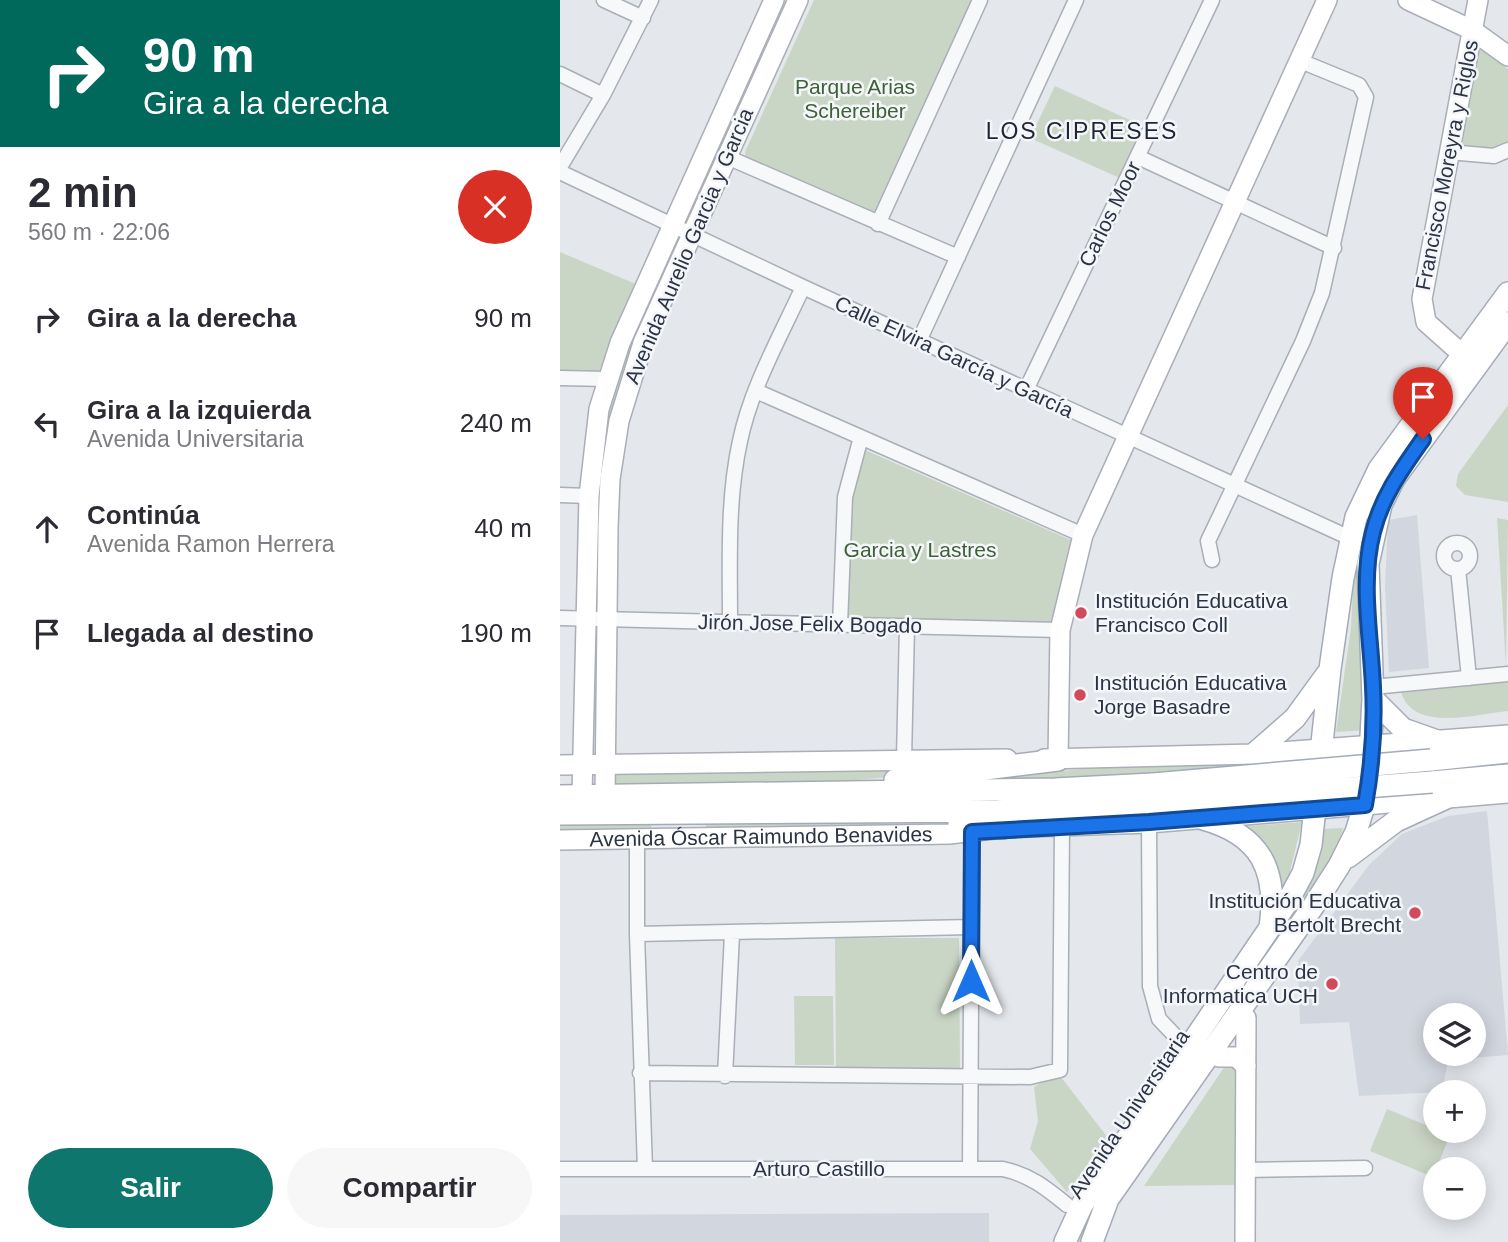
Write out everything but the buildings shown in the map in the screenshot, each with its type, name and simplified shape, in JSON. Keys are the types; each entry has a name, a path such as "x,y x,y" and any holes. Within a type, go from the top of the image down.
{"main road":[{"name":"Avenida Aurelio Garcia y Garcia","path":"582,796 589,496 594,438 607,379 774,0"},
{"name":"Avenida Aurelio Garcia y Garcia","path":"605,795 610,480 619,421 636,361 798,0"},
{"path":"810,794 1058,760 1060,630 1083,535 1327,0"},
{"path":"1408,0 1472,30 1508,56"},
{"name":"Francisco Moreyra y Riglos","path":"1463,355 1433,331 1422,313 1423,282 1478,0"},
{"name":"Avenida Universitaria","path":"1063,1242 1082,1205 1270,930 1303,873 1315,809 1330,669 1350,538 1366,494 1379,469 1508,293"},
{"name":"Avenida Universitaria","path":"1101,1222 1118,1205 1219,1057 1339,866 1365,805 1373,746 1368,564 1381,505 1394,479 1508,323"},
{"path":"1255,815 1269,803 1275,781 1268,765 1251,754 1295,718 1330,669"},
{"path":"1373,693 1403,729 1430,748 1411,757 1408,771 1412,786 1434,793"},
{"name":"Avenida Óscar Raimundo Benavides","path":"560,840 972,832 1062,826 1153,803 1508,735"},
{"name":"Avenida Óscar Raimundo Benavides","path":"560,765 904,759 1058,760 1251,754 1373,746 1508,752"},
{"name":"Avenida Óscar Raimundo Benavides","path":"560,796 1055,789 1153,803 1203,818 1365,805 1434,793 1508,775"},
{"path":"1339,866 1387,826 1434,793"},
{"name":"Avenida Óscar Raimundo Benavides","path":"560,814 998,811 1434,793 1508,793"},
{"path":"835,811 1003,828"},
{"path":"1203,818 1237,832 1263,857 1272,888 1270,930"},
{"name":"Avenida Universitaria","path":"1063,1242 1060,1222 1067,1205 1195,1018 1221,1000"},
{"path":"1245,1242 1249,1008"},
{"name":"Avenida Universitaria","path":"1092,1242 1108,1199 1236,1012 1249,1008"},
{"path":"1219,1057 1236,1057 1246,1066"}],"street":[{"path":"604,0 643,18"},
{"path":"560,170 603,95 651,0"},
{"path":"878,224 980,0"},
{"path":"919,341 1076,0"},
{"name":"Carlos Moor","path":"1026,390 1212,0"},
{"path":"1212,560 1209,541 1303,341 1322,293 1366,97 1359,85 1298,60"},
{"path":"560,74 603,95"},
{"path":"1449,152 1494,156 1508,150"},
{"path":"727,157 958,257"},
{"path":"1138,157 1334,248"},
{"name":"Calle Elvira García y García","path":"560,170 691,235 1350,538"},
{"path":"730,622 733,481 740,439 756,391 803,287"},
{"path":"560,378 607,379"},
{"path":"756,391 1083,535"},
{"path":"840,625 845,497 860,437"},
{"path":"560,495 589,496"},
{"path":"1458,569 1469,678"},
{"name":"Jirón Jose Felix Bogado","path":"560,618 1060,630"},
{"path":"904,759 906,626"},
{"path":"1373,693 1508,674"},
{"path":"1153,803 1150,986 1159,1019 1179,1040"},
{"path":"640,1073 726,1076 1030,1077 1060,1070 1062,826"},
{"path":"970,1168 972,832"},
{"path":"637,838 636,934 645,1169"},
{"path":"636,934 732,934 971,926"},
{"path":"726,1076 732,934"},
{"name":"Arturo Castillo","path":"560,1169 970,1168 1024,1173 1067,1205"},
{"path":"1245,1170 1365,1168"}],"shaded area":[{"path":"1417,515 1429,668 1389,672 1385,587 1388,520"},
{"name":"Institución Educativa Bertolt Brecht","path":"1487,811 1508,1055 1486,1057 1486,1003 1423,1003 1423,1066 1447,1066 1444,1080 1423,1080 1423,1093 1359,1096 1349,1022 1300,1024 1298,961 1369,865 1402,834 1448,816"},
{"path":"989,1213 989,1242 560,1242 560,1215"}],"green space":[{"name":"Parque Arias Schereiber","path":"814,0 988,0 886,221 746,158 745,152"},
{"path":"1478,47 1508,69 1508,142 1492,150 1462,147 1460,139"},
{"path":"1055,86 1145,127 1122,179 1030,138"},
{"path":"671,241 682,245 620,388 599,605 592,604 593,496 613,386"},
{"path":"560,252 638,285 599,371 560,371"},
{"path":"1508,405 1508,502 1465,495 1456,486 1458,474"},
{"name":"Garcia y Lastres","path":"865,450 1073,541 1052,626 848,616 852,501"},
{"path":"1497,518 1508,520 1506,666"},
{"path":"1355,543 1361,545 1368,730 1336,732 1351,628"},
{"path":"1508,682 1508,711 1463,717 1432,717 1418,713 1408,705 1401,692"},
{"path":"1300,759 1300,764 1164,775 952,781 1082,769"},
{"path":"969,767 880,778 791,784 612,787 613,773"},
{"path":"821,817 925,828 707,833 705,820"},
{"path":"651,822 651,832 560,834 560,823"},
{"path":"1302,822 1287,883 1274,901 1235,827"},
{"path":"1343,828 1337,850 1087,1242 1074,1242 1320,829"},
{"path":"835,938 959,938 960,1072 836,1072"},
{"path":"794,996 833,996 834,1065 795,1065"},
{"path":"1229,1060 1239,1066 1236,1185 1144,1186"},
{"path":"1058,1073 1108,1138 1067,1192 1030,1149 1038,1121 1034,1087"},
{"path":"1387,1109 1423,1124 1423,1143 1447,1143 1441,1157 1423,1157 1423,1173 1370,1151"}],"place":[{"name":"Institución Educativa Francisco Coll","path":"1081,613"},
{"name":"Institución Educativa Jorge Basadre","path":"1080,695"},
{"name":"Institución Educativa Bertolt Brecht","path":"1415,913"},
{"name":"Centro de Informatica UCH","path":"1332,984"}],"district":[{"name":"LOS CIPRESES","path":"1082,131"}],"route":[{"path":"971,981 972,832 1003,828 1255,815 1365,805 1372,761 1373,715 1367,589 1368,552 1381,505 1394,479 1423,439"}]}
